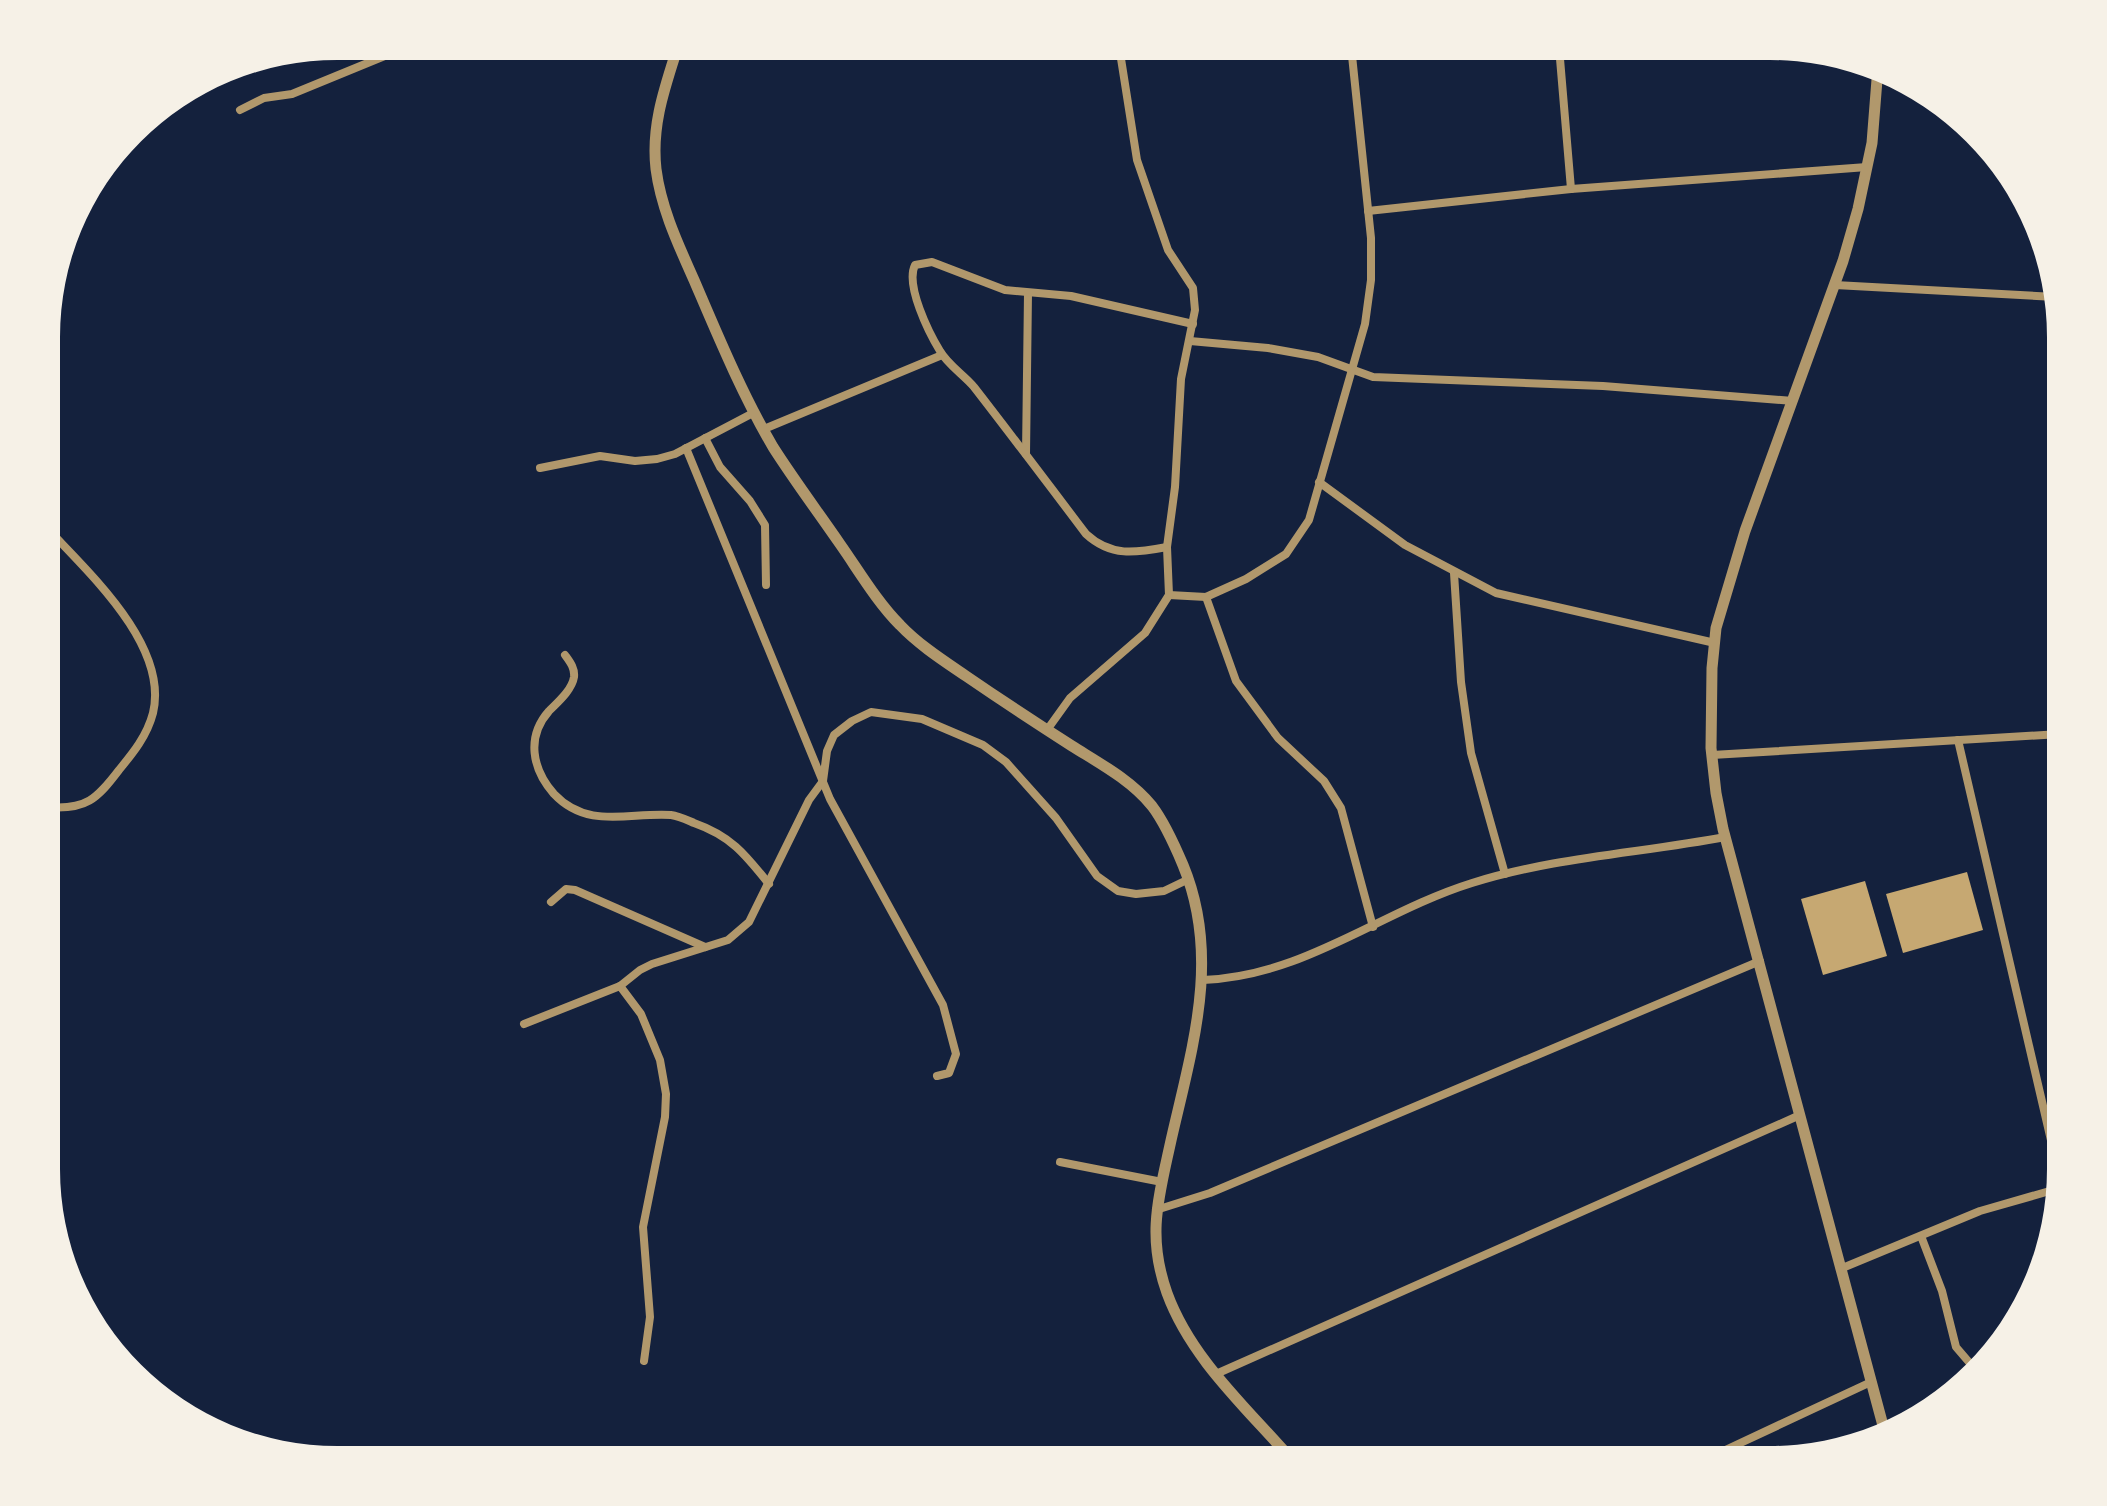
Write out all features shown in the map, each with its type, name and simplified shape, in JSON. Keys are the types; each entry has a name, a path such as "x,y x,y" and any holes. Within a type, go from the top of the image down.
{"street":[{"path":"240,110 264,98 292,94 375,60"},
{"path":"674,60 659,109 654,141 662,199 702,298 764,429 859,572 899,625 939,657 1119,776 1151,806 1175,846 1195,893 1203,944 1203,980 1191,1057 1156,1210 1154,1231 1167,1293 1187,1337 1279,1446"},
{"path":"1047,730 1070,698 1145,633 1169,595 1167,547 1175,487 1181,379 1195,310 1193,288 1168,250 1137,160 1121,61"},
{"path":"1169,595 1206,597 1246,579 1286,554 1309,520 1365,324 1371,280 1368,211 1353,61"},
{"path":"1560,61 1571,189"},
{"path":"1877,81 1872,143 1858,209 1835,285 1745,531 1716,628 1712,668 1712,755 1725,837 1882,1422"},
{"path":"1368,211 1571,189 1867,167"},
{"path":"1167,547 1127,553 1100,546 1086,534 971,383 942,355 926,324 912,278 915,265 932,262 1005,290 1071,296 1193,324"},
{"path":"1835,285 2043,296"},
{"path":"1026,455 1028,293"},
{"path":"1190,341 1268,348 1318,357 1373,377 1603,386 1793,401"},
{"path":"764,429 942,355"},
{"path":"540,468 600,456 635,461 657,459 686,448 755,412"},
{"path":"705,438 720,467 750,501 765,525 766,585"},
{"path":"686,448 823,781 860,858 943,1005 956,1054 949,1073 937,1076"},
{"path":"1319,482 1405,545 1496,593 1715,643"},
{"path":"60,542 105,590 148,655 153,669 155,698 148,728 141,742 104,789 87,805 61,806"},
{"path":"1454,573 1461,682 1471,753 1505,874"},
{"path":"1206,597 1236,681 1278,738 1324,781 1341,808 1373,927"},
{"path":"565,655 574,668 574,679 535,733 532,753 554,793 571,807 602,818 674,815 718,831 746,856 769,884"},
{"path":"524,1024 620,986 652,964 728,940 749,922 809,800 823,781 827,751 834,735 871,712 922,719 983,745 1006,762 1056,818 1097,876 1118,891 1136,894 1164,891 1189,879"},
{"path":"1712,755 2046,735"},
{"path":"1958,740 2046,1119"},
{"path":"1203,980 1249,976 1287,965 1417,904 1471,883 1602,854 1725,837"},
{"path":"551,902 566,889 575,890 706,947"},
{"path":"1156,1210 1210,1193 1760,961"},
{"path":"620,986 641,1014 660,1060 666,1094 665,1117 643,1227 650,1317 644,1361"},
{"path":"1216,1374 1800,1115"},
{"path":"1060,1162 1162,1182"},
{"path":"1840,1269 1980,1211 2045,1192"},
{"path":"1921,1236 1942,1291 1956,1347 1968,1362"},
{"path":"1734,1446 1871,1382"}],"building":[{"path":"1967,872 1983,930 1903,953 1886,894"},
{"path":"1865,881 1887,956 1823,975 1801,899"}]}
